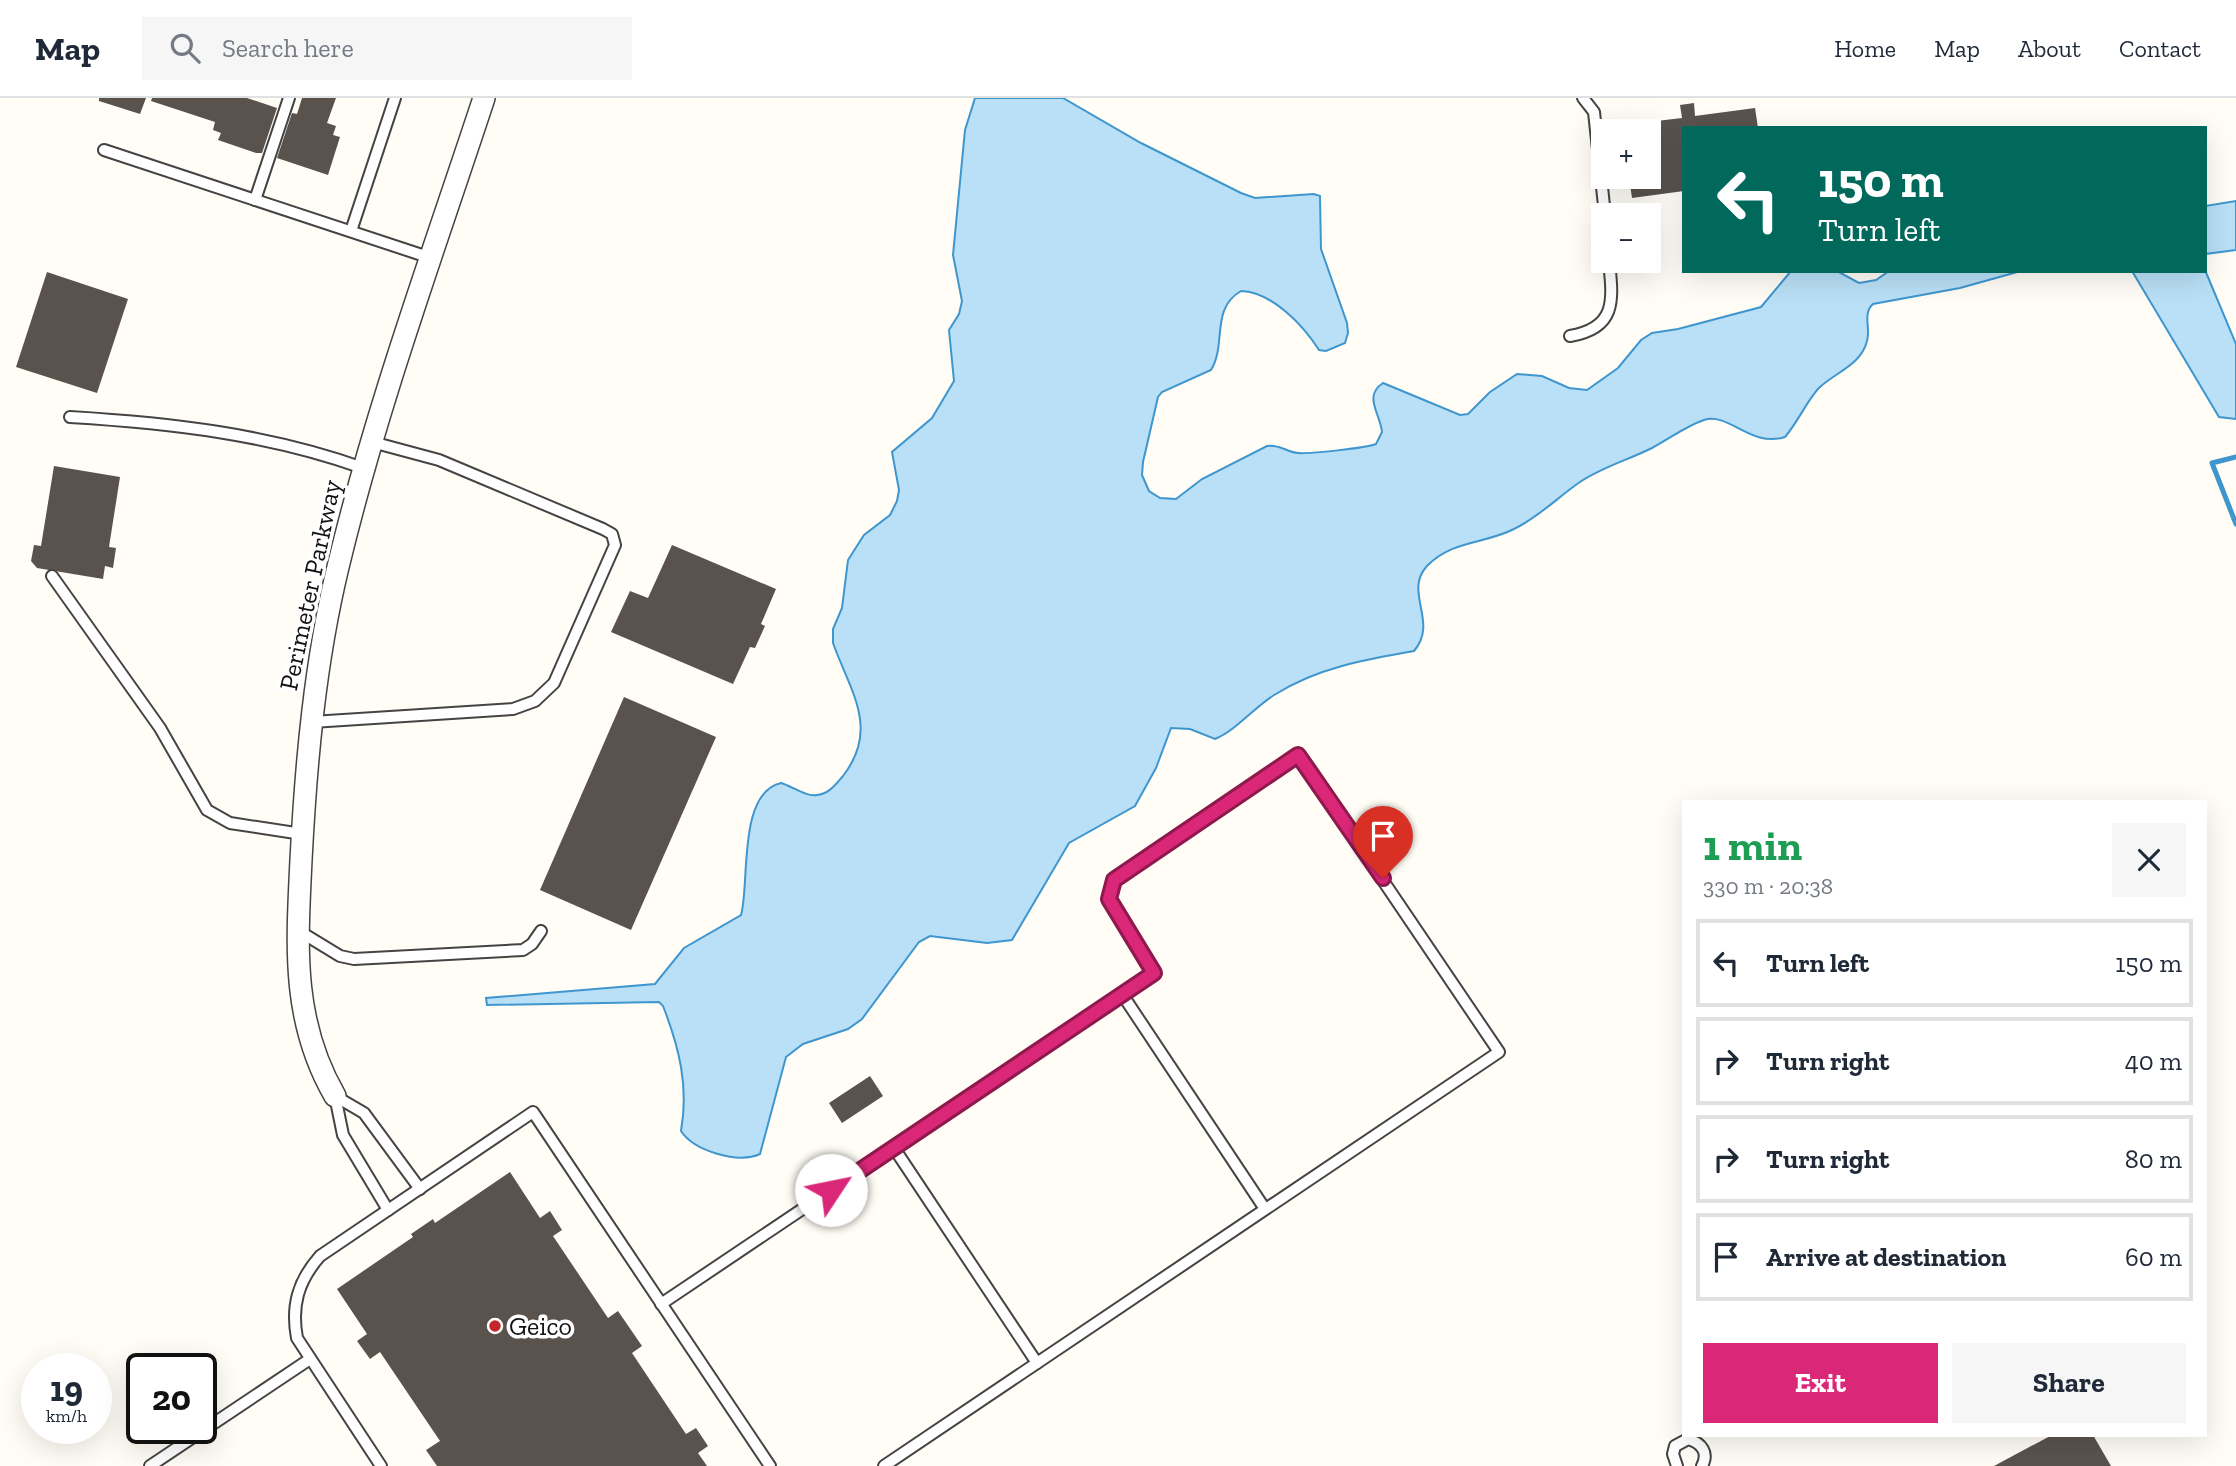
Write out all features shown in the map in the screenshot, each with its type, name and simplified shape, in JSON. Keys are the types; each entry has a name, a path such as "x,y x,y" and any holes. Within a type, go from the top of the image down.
{"street":[{"name":"Perimeter Parkway","path":"335,1096 310,1044 303,1016 299,931 302,834 312,722 335,581 363,468 484,98"}],"lane":[{"path":"256,200 289,98"},
{"path":"351,231 395,98"},
{"path":"1583,98 1594,113 1604,203"},
{"path":"104,150 431,258"},
{"path":"1570,336 1585,334 1599,326 1607,314 1613,299 1610,273"},
{"path":"70,417 173,423 273,442 323,454 363,468"},
{"path":"312,722 513,709 535,701 554,683 615,545 612,534 590,524 439,460 372,442"},
{"path":"52,576 160,728 207,810 230,823 302,834"},
{"path":"662,1304 1154,973 1109,899 1114,880 1298,755 1499,1052 884,1466"},
{"path":"299,931 340,956 355,960 523,950 532,944 541,930"},
{"path":"1122,994 1265,1209"},
{"path":"335,1096 364,1113 420,1189"},
{"path":"335,1096 343,1135 388,1210"},
{"path":"381,1466 297,1338 293,1320 300,1286 320,1256 533,1112 769,1466"},
{"path":"894,1148 1037,1363"},
{"path":"150,1466 310,1359"},
{"path":"1677,1466 1673,1454 1675,1446 1688,1439 1702,1447 1705,1455 1702,1466"}],"water":[{"path":"975,98 1063,98 1141,143 1241,193 1255,198 1314,194 1320,196 1321,249 1347,323 1345,343 1326,351 1319,350 1286,312 1264,297 1241,291 1231,298 1222,317 1216,360 1211,370 1162,392 1158,397 1142,475 1149,491 1160,498 1176,499 1202,479 1267,446 1304,453 1376,444 1382,432 1373,399 1377,388 1383,383 1460,415 1468,414 1490,392 1517,374 1542,376 1569,388 1587,390 1618,368 1641,340 1652,333 1678,329 1761,307 1789,273 1841,273 1859,283 1876,280 1886,273 2014,273 1960,288 1873,304 1867,317 1868,336 1864,349 1854,362 1816,391 1785,437 1762,438 1722,421 1704,420 1652,448 1588,477 1532,519 1514,529 1447,551 1427,566 1421,576 1418,586 1423,629 1421,640 1414,651 1360,661 1308,677 1268,699 1231,730 1215,739 1190,729 1171,728 1156,768 1135,806 1069,843 1012,940 987,943 930,936 919,942 862,1019 848,1029 803,1044 786,1057 760,1154 740,1157 717,1154 696,1144 681,1131 684,1098 681,1067 669,1021 659,1002 487,1005 486,998 655,984 684,948 741,915 751,821 757,804 767,790 781,783 808,794 821,794 829,791 838,782 854,758 861,725 853,694 833,643 833,629 842,608 848,560 864,535 890,515 897,501 899,490 892,452 932,418 954,381 949,330 959,314 962,301 953,255 965,130"},
{"path":"2236,201 2236,250 2207,254 2207,206"},
{"path":"2133,273 2206,273 2236,344 2236,419 2219,417"}],"building":[{"path":"99,98 146,98 140,114 99,101"},
{"path":"152,98 247,98 277,108 262,153 256,153 218,140 221,133 213,130 215,122 151,101"},
{"path":"302,98 336,98 327,123 336,126 333,135 340,137 328,175 277,158 292,113 297,114"},
{"path":"1694,103 1695,116 1755,108 1758,126 1682,126 1682,191 1632,198 1631,189 1661,189 1661,120 1682,118 1680,105"},
{"path":"47,272 128,299 97,393 16,367"},
{"path":"54,466 120,477 109,547 116,548 113,568 105,566 103,579 37,568 31,561 34,545 41,546"},
{"path":"672,545 776,589 761,624 765,626 755,648 750,647 733,684 611,632 630,591 648,598"},
{"path":"624,697 716,737 631,930 540,890"},
{"path":"870,1076 883,1096 842,1123 829,1103"},
{"name":"Geico","path":"510,1172 540,1218 550,1211 562,1230 553,1236 608,1318 618,1311 642,1346 632,1353 686,1434 696,1428 708,1446 698,1453 707,1466 437,1466 426,1450 440,1441 380,1352 370,1359 357,1341 367,1334 337,1289 413,1237 411,1234 433,1219 435,1223"},
{"path":"2048,1437 2094,1437 2111,1466 1994,1466"}],"waterway":[{"path":"2236,457 2212,463 2236,524"}],"place":[{"name":"Geico","path":"495,1326"}],"route":[{"path":"831,1190 1154,973 1109,899 1109,890 1114,880 1298,755 1383,878"}]}
